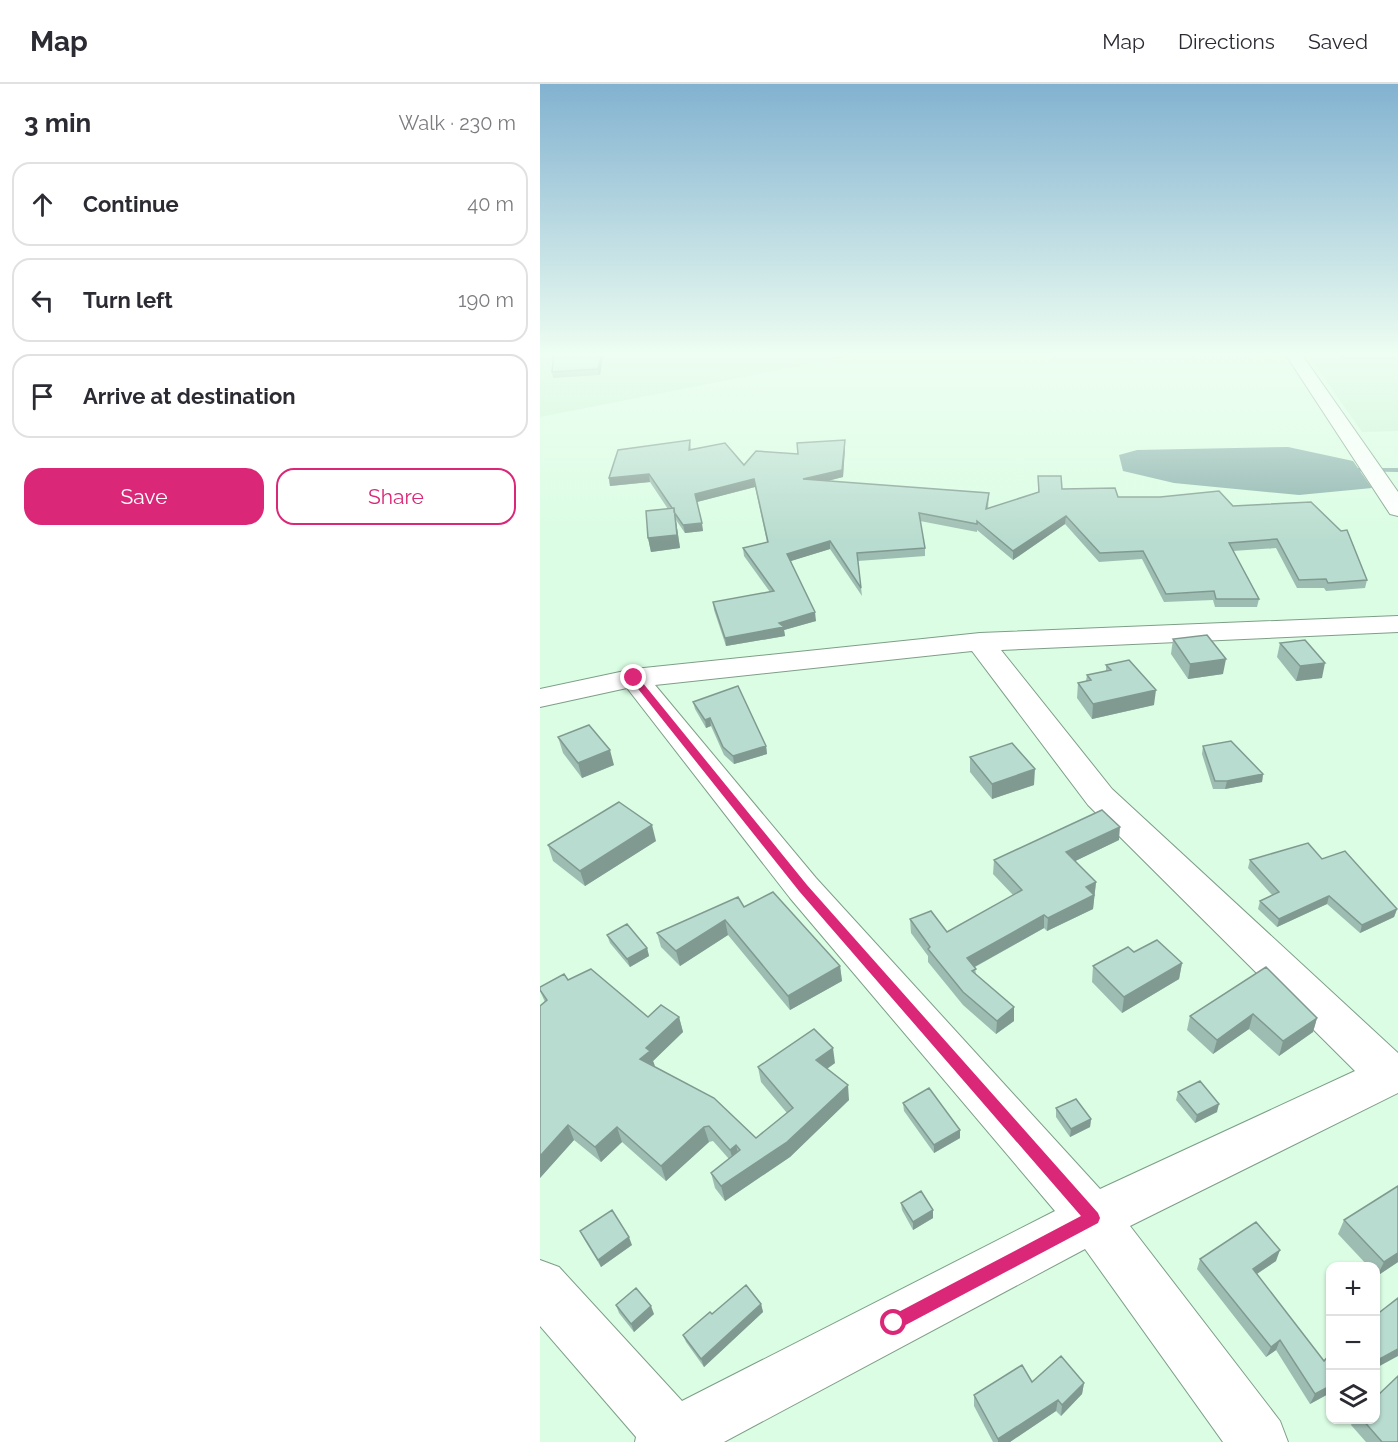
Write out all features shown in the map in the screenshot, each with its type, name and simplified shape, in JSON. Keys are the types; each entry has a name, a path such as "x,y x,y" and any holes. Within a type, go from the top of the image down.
{"street":[{"path":"1335,415 1398,509"},
{"path":"540,698 634,678 980,642 1398,624"},
{"path":"540,1286 669,1439 1093,1218 1394,1074 1100,797 980,642"},
{"path":"634,678 803,888 1093,1218 1259,1442"}],"shaded area":[{"path":"1350,415 1398,415 1398,431 1362,432"}],"water":[{"path":"1288,447 1353,461 1372,488 1299,495 1174,483 1123,471 1119,455 1137,450"}],"building":[{"path":"690,440 689,450 725,443 744,465 756,451 798,454 797,443 845,440 842,470 803,479 989,493 986,509 1039,492 1038,476 1061,476 1062,489 1115,488 1118,497 1160,497 1219,491 1233,506 1311,502 1341,531 1347,530 1367,580 1328,583 1326,579 1299,580 1277,539 1229,543 1259,599 1216,599 1214,591 1166,594 1143,551 1100,553 1066,516 1013,551 977,521 977,524 919,513 925,548 857,553 861,588 830,541 787,554 815,612 779,623 784,627 725,638 713,602 774,591 743,548 768,542 754,479 695,494 702,523 683,525 674,512 674,508 649,474 609,478 618,450"},
{"path":"674,508 677,535 648,538 646,511"},
{"path":"1207,635 1226,659 1190,664 1173,639"},
{"path":"1305,640 1325,663 1300,666 1280,643"},
{"path":"1129,660 1156,690 1093,704 1078,683 1091,680 1087,675 1111,670 1106,665"},
{"path":"738,686 766,746 733,756 723,747 710,718 705,720 693,702"},
{"path":"589,725 610,750 578,763 558,737"},
{"path":"1231,741 1263,774 1215,781 1203,746"},
{"path":"1012,743 1035,769 992,784 970,757"},
{"path":"619,802 652,825 580,871 548,845"},
{"path":"1102,810 1120,827 1066,852 1096,882 1086,887 1094,895 1048,918 1044,915 967,958 976,969 972,971 1014,1007 997,1021 963,992 928,949 930,947 910,919 931,911 947,932 1022,890 994,860"},
{"path":"1308,843 1322,859 1345,851 1397,909 1362,925 1329,896 1279,919 1260,901 1279,892 1250,860"},
{"path":"773,892 840,966 788,996 725,920 676,951 657,933 738,897 744,907"},
{"path":"627,924 647,948 627,959 607,935"},
{"path":"1157,940 1182,963 1124,997 1093,966 1128,947 1134,952"},
{"path":"1266,967 1317,1018 1283,1041 1253,1014 1217,1040 1190,1016"},
{"path":"591,969 648,1017 661,1005 679,1017 646,1048 650,1051 640,1059 714,1098 756,1138 793,1108 758,1067 814,1029 833,1048 816,1060 848,1085 787,1142 721,1186 711,1173 740,1150 736,1145 730,1150 709,1126 704,1127 661,1166 617,1127 595,1147 568,1125 540,1156 540,1006 547,1000 540,987 564,974 568,980"},
{"path":"1200,1081 1219,1104 1197,1115 1178,1092"},
{"path":"929,1088 960,1130 934,1145 903,1103"},
{"path":"1076,1099 1091,1119 1071,1129 1056,1108"},
{"path":"1398,1186 1398,1253 1384,1262 1344,1220"},
{"path":"921,1191 933,1210 913,1222 901,1203"},
{"path":"612,1210 629,1237 598,1260 580,1231"},
{"path":"1256,1222 1280,1250 1253,1269 1324,1361 1326,1359 1326,1388 1315,1394 1280,1340 1271,1347 1200,1259"},
{"path":"746,1285 761,1304 701,1359 683,1335"},
{"path":"636,1288 651,1306 631,1324 616,1305"},
{"path":"1398,1298 1398,1349 1380,1359 1380,1316 1380,1312"},
{"path":"1061,1356 1084,1383 1062,1405 1058,1400 998,1439 974,1395 1022,1365 1032,1382"},
{"path":"1398,1376 1398,1442 1382,1442 1366,1424 1380,1424 1380,1393"}],"waterway":[{"path":"1347,469 1398,470"}],"route":[{"path":"634,678 803,888 1093,1218 894,1323"}]}
